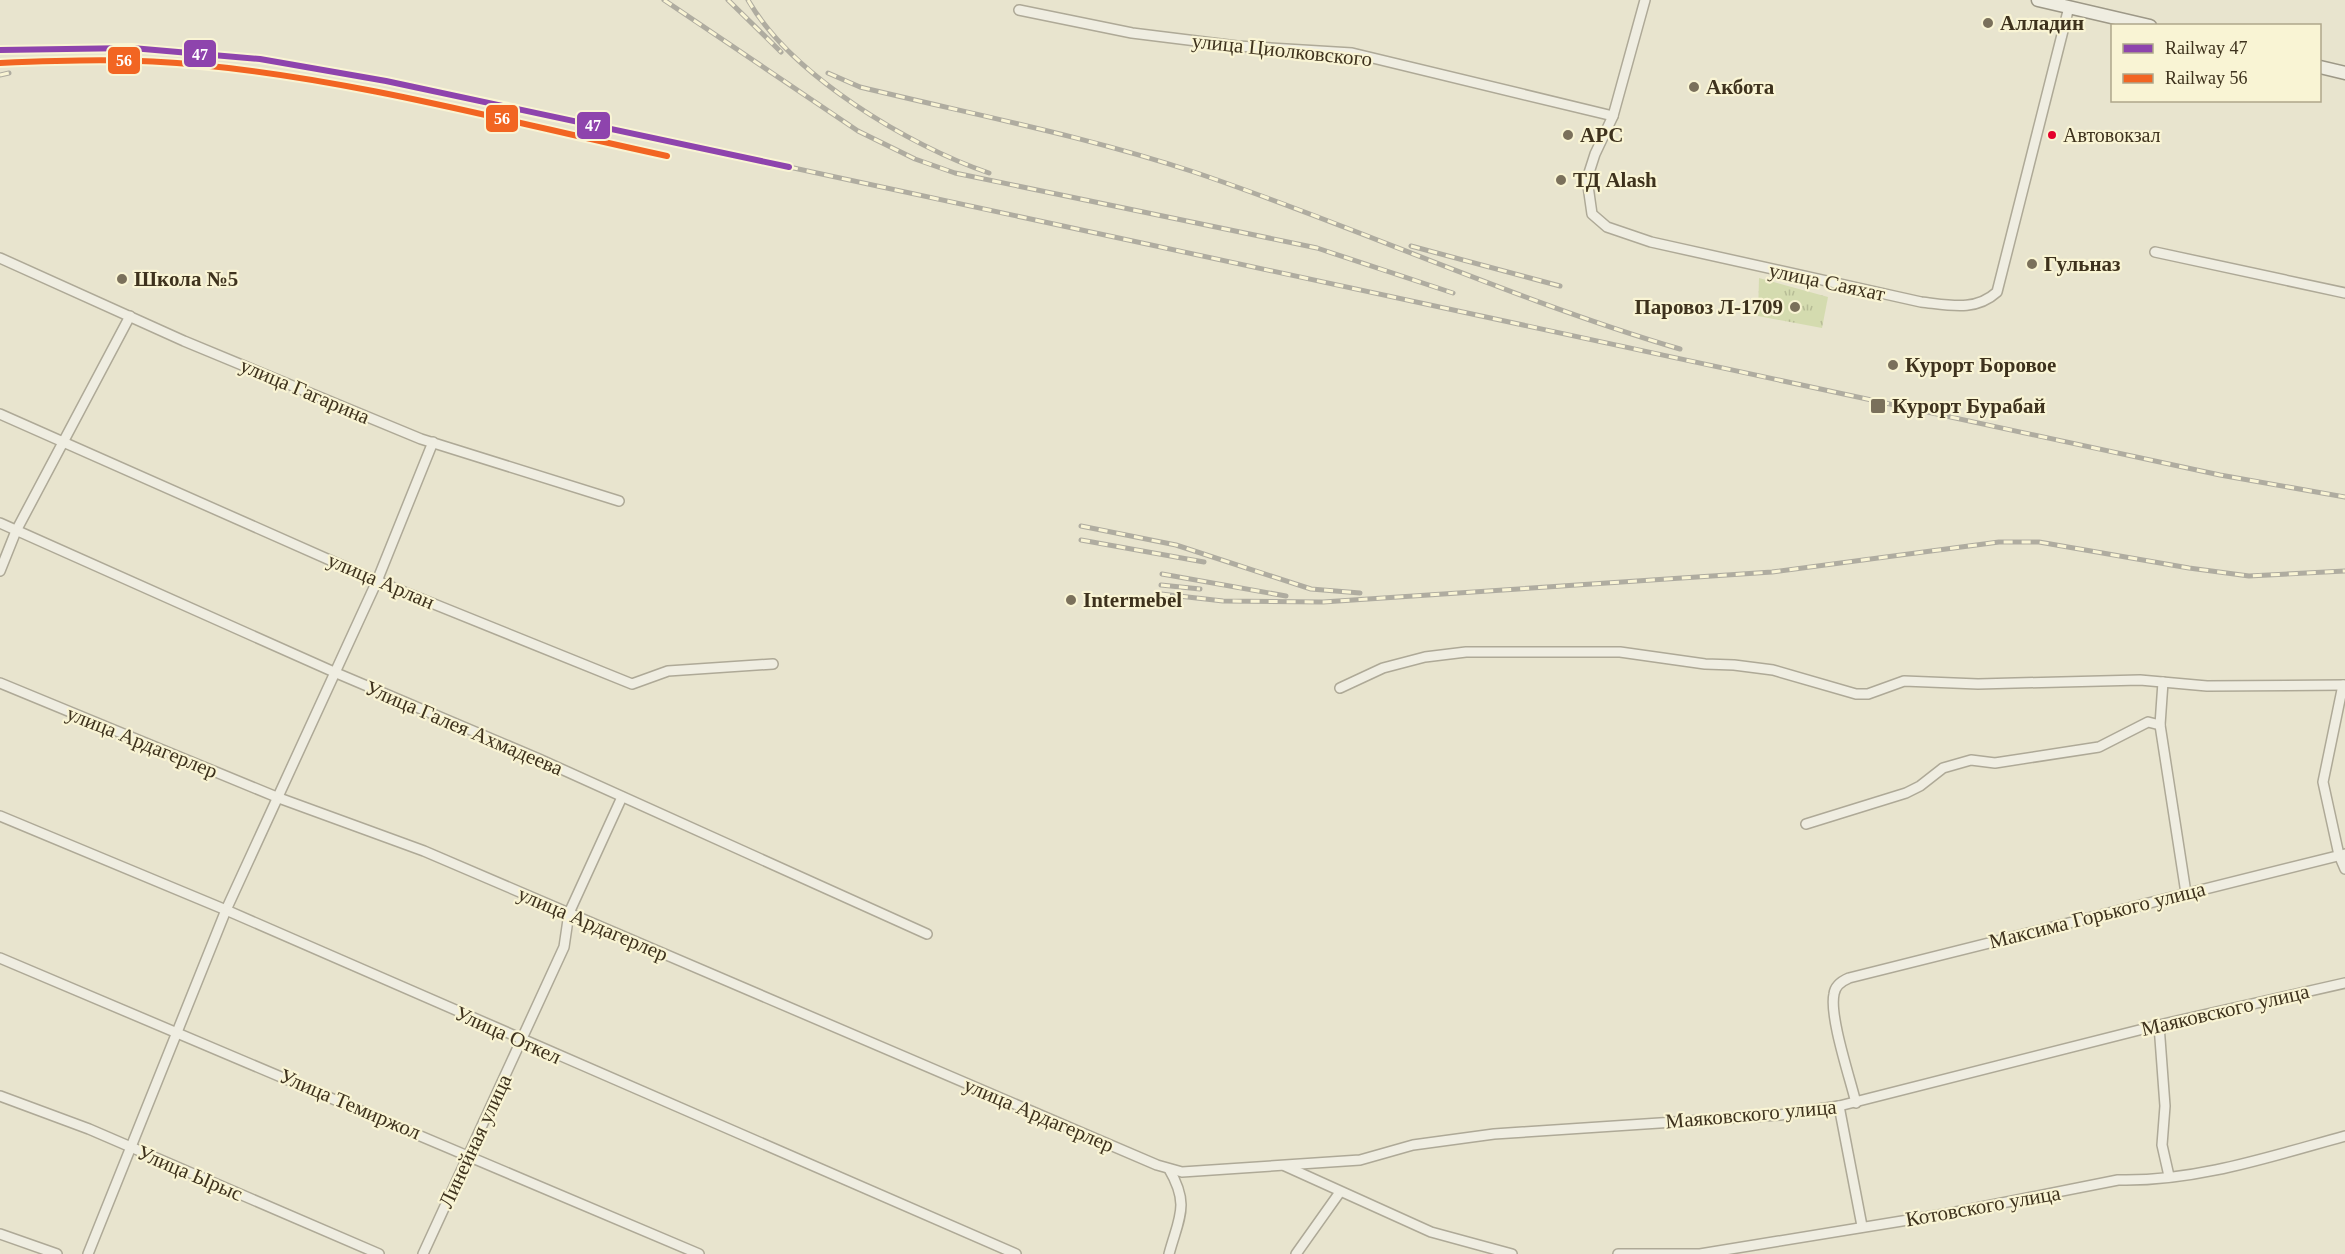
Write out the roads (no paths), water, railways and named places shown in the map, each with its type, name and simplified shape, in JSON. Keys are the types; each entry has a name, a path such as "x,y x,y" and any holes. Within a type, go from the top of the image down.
{"main road":[{"path":"2038,0 2142,24"},
{"path":"2321,67 2345,73"}],"street":[{"name":"улица Саяхат","path":"1645,0 1613,116 1595,154 1587,179 1592,214 1607,227 1651,242 1921,302 1958,306 1979,305 1997,292 2070,7"},
{"name":"улица Циолковского","path":"1019,10 1132,33 1237,46 1352,54 1613,116"},
{"path":"2154,252 2345,293"},
{"name":"улица Гагарина","path":"0,258 130,316 433,442 618,501"},
{"path":"0,572 16,531 130,316"},
{"name":"улица Арлан","path":"0,414 377,581 632,684 668,671 773,664"},
{"path":"88,1254 226,910 377,581 433,442"},
{"name":"Улица Галея Ахмадеева","path":"0,524 622,797 927,934"},
{"path":"1340,688 1383,668 1425,657 1466,652 1620,652 1705,664 1773,670 1856,694 1868,694 1904,681 2163,682 2206,686 2344,685 2323,782 2345,868"},
{"path":"2163,682 2160,725 2186,893"},
{"name":"улица Ардагерлер","path":"0,683 279,798 424,851 1169,1169 1182,1172"},
{"path":"1806,824 1906,793 1920,786 1942,768 1971,760 1995,763 2099,747 2148,722 2160,725"},
{"name":"Линейная улица","path":"423,1254 564,947 569,914 622,797"},
{"name":"Улица Откел","path":"0,816 226,910 521,1041 1016,1254"},
{"name":"Максима Горького улица","path":"1856,1102 1835,1015 1834,994 1839,983 1849,978 2342,854"},
{"name":"Улица Темиржол","path":"0,958 468,1154 699,1254"},
{"name":"Маяковского улица","path":"1182,1172 1360,1160 1413,1145 1450,1139 1780,1115 1839,1106 2159,1025 2345,983"},
{"path":"2159,1025 2165,1106 2162,1154 2169,1176"},
{"name":"Улица Ырыс","path":"0,1096 131,1147 379,1254"},
{"path":"1839,1106 1862,1226"},
{"name":"Котовского улица","path":"1618,1254 1700,1254 1862,1226 1951,1214 2118,1180 2143,1181 2237,1166 2345,1136"},
{"path":"1283,1165 1431,1232 1512,1254"},
{"path":"1169,1169 1178,1185 1183,1204 1169,1254"},
{"path":"1296,1254 1341,1192"},
{"path":"0,1234 57,1254"}],"railway":[{"path":"664,0 858,131 915,159 955,173 1317,248 1453,293"},
{"path":"728,0 781,52"},
{"path":"748,0 767,28 822,81 889,126 957,161 989,173"},
{"path":"0,75 9,73"},
{"path":"828,73 860,87 1070,136 1194,172 1255,193 1496,286 1618,330 1680,349"},
{"path":"789,167 2220,475 2345,497"},
{"path":"1411,246 1560,286"},
{"path":"1081,526 1176,545 1311,589 1360,593"},
{"path":"1081,540 1204,562"},
{"path":"1161,594 1223,601 1323,602 1772,572 1999,542 2039,542 2249,576 2345,571"},
{"path":"1162,574 1286,596"},
{"path":"1161,585 1200,589"}],"rail line":[{"name":"47","path":"0,50 132,48 260,59 386,81 789,167"},
{"name":"56","path":"0,63 125,60 259,72 377,92 667,156"}],"place":[{"name":"Алладин","path":"1988,23"},
{"name":"Акбота","path":"1694,87"},
{"name":"АРС","path":"1568,135"},
{"name":"Автовокзал","path":"2052,135"},
{"name":"ТД Alash","path":"1561,180"},
{"name":"Гульназ","path":"2032,264"},
{"name":"Школа №5","path":"122,279"},
{"name":"Паровоз Л-1709","path":"1795,307"},
{"name":"Курорт Боровое","path":"1893,365"},
{"name":"Курорт Бурабай","path":"1878,406"},
{"name":"Intermebel","path":"1071,600"}]}
